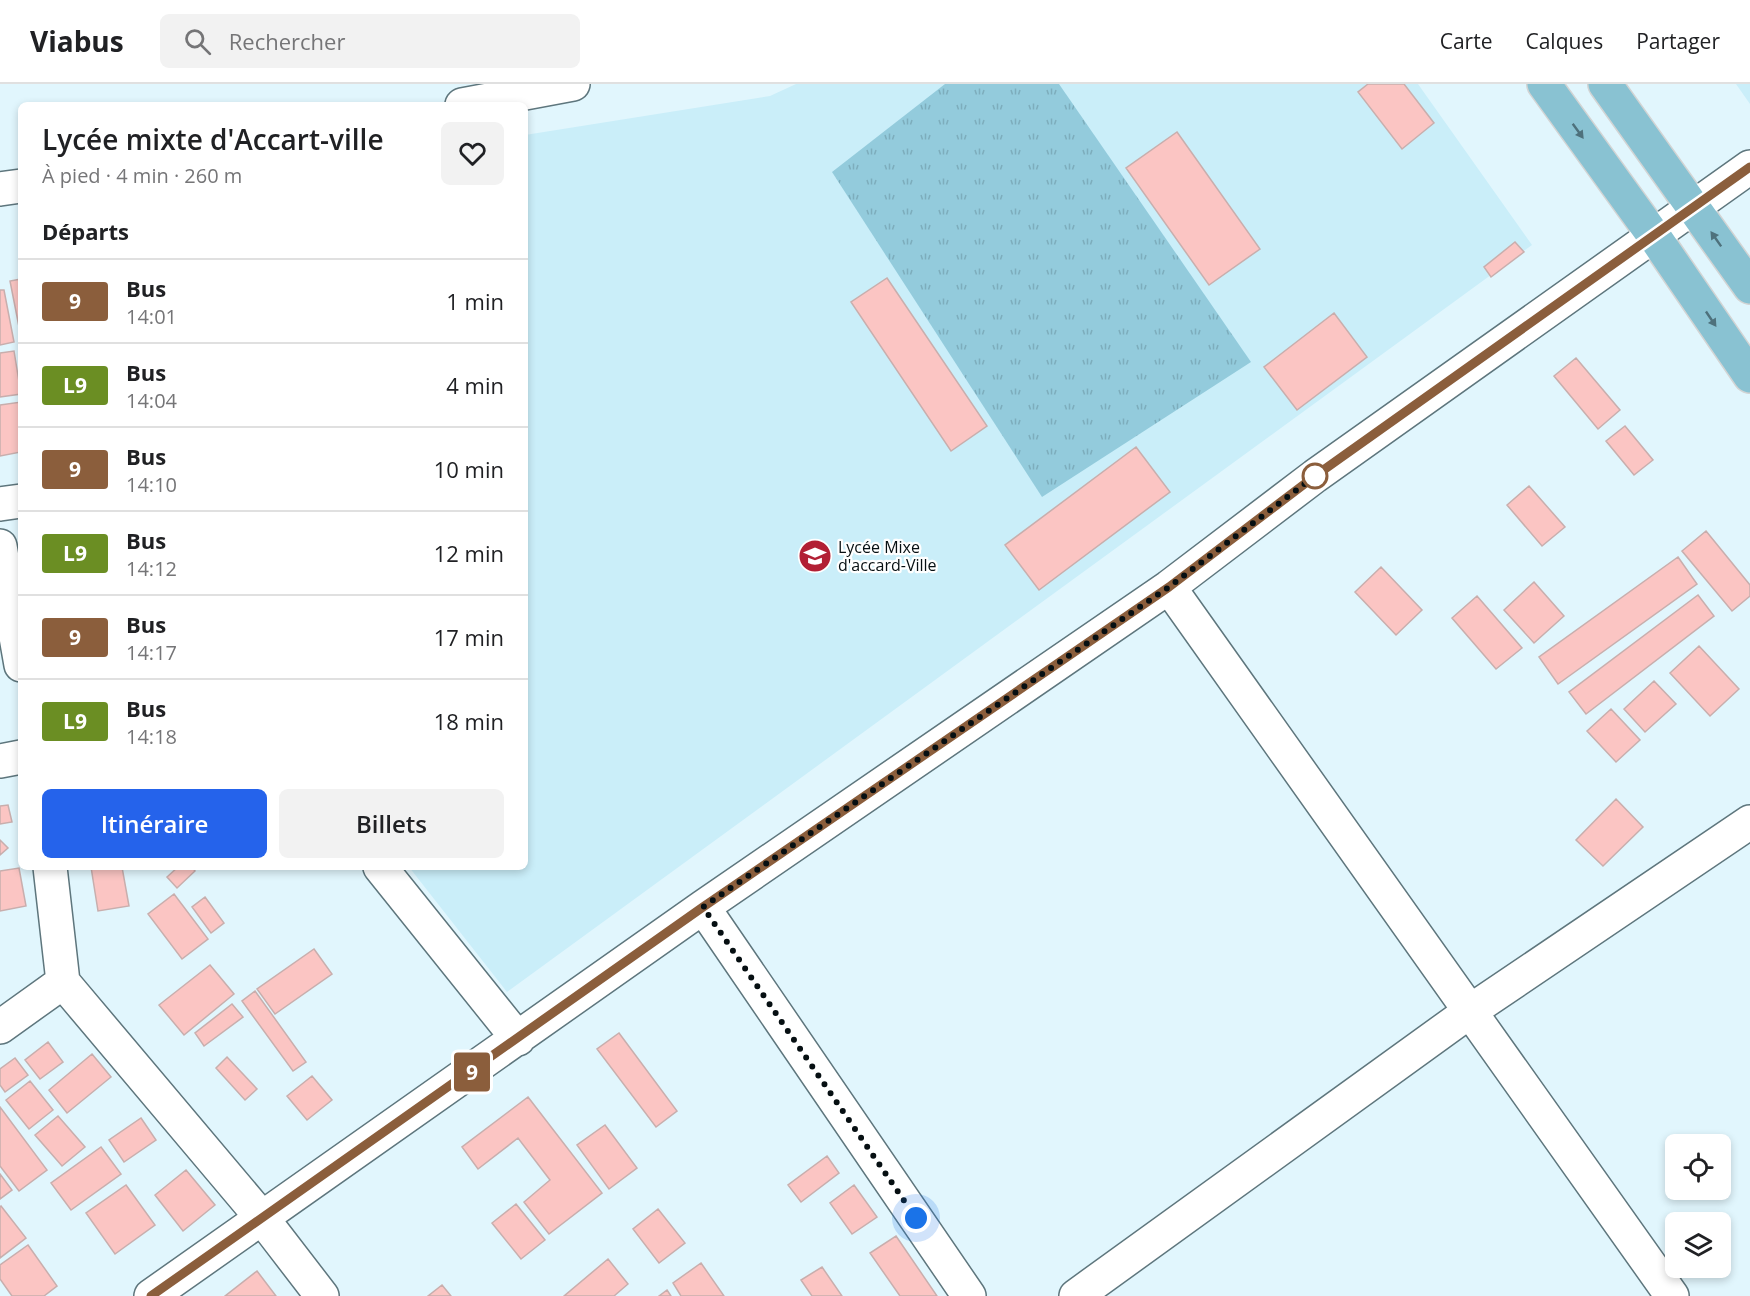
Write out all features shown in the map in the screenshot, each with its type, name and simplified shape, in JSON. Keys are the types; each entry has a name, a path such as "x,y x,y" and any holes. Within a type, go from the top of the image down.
{"main road":[{"path":"1544,84 1654,236 1750,376"},
{"path":"1605,84 1750,287"}],"street":[{"path":"478,102 573,84"},
{"path":"151,1296 519,1039 703,907 1169,587 1315,476 1750,167"},
{"path":"0,189 18,186"},
{"path":"0,504 18,501"},
{"path":"0,546 18,648"},
{"path":"1169,587 1672,1296"},
{"path":"0,761 18,758"},
{"path":"1076,1296 1469,1012 1750,822"},
{"path":"50,870 63,982 262,1218 322,1296"},
{"path":"382,870 519,1039"},
{"path":"703,907 969,1296"},
{"path":"0,1028 63,982"}],"shaded area":[{"name":"Lycée Mixe d'accard-Ville","path":"796,84 1418,84 1532,245 507,992 411,870 528,870 528,135 770,96"},
{"path":"1736,84 1750,84 1750,104"}],"green space":[{"path":"945,84 1059,84 1251,362 1042,497 832,172"}],"building":[{"path":"1368,84 1404,84 1434,123 1402,149 1358,92"},
{"path":"1177,132 1260,249 1209,285 1126,168"},
{"path":"1515,242 1524,252 1491,277 1484,267"},
{"path":"887,278 987,426 951,451 851,302"},
{"path":"18,280 18,322 10,281"},
{"path":"0,290 4,290 14,342 0,345"},
{"path":"1334,313 1367,357 1297,410 1264,367"},
{"path":"14,351 18,394 0,397 0,353"},
{"path":"1576,358 1620,410 1598,429 1554,376"},
{"path":"18,402 18,453 0,456 0,405"},
{"path":"1625,426 1653,460 1634,475 1606,441"},
{"path":"1136,447 1170,492 1039,590 1005,545"},
{"path":"1529,486 1565,527 1542,546 1507,505"},
{"path":"1706,531 1750,585 1750,596 1732,611 1682,551"},
{"path":"1678,557 1697,584 1558,684 1539,657"},
{"path":"1381,567 1422,610 1396,635 1355,592"},
{"path":"1534,582 1564,616 1534,643 1504,610"},
{"path":"1698,595 1714,616 1586,714 1569,692"},
{"path":"1477,596 1522,648 1496,669 1452,618"},
{"path":"1699,646 1739,689 1710,716 1670,673"},
{"path":"1654,681 1676,704 1645,732 1624,709"},
{"path":"1611,709 1640,740 1616,762 1587,731"},
{"path":"1616,799 1643,827 1603,866 1576,840"},
{"path":"8,805 12,822 0,824 0,806"},
{"path":"0,840 8,848 0,855"},
{"path":"18,868 26,906 0,911 0,871"},
{"path":"91,870 123,870 129,906 98,911"},
{"path":"175,870 195,871 177,888 167,877"},
{"path":"174,894 208,939 182,959 148,914"},
{"path":"205,897 224,923 211,933 192,907"},
{"path":"314,949 332,974 275,1014 257,989"},
{"path":"210,965 234,994 184,1035 159,1005"},
{"path":"255,991 306,1062 293,1071 242,1001"},
{"path":"232,1004 243,1017 204,1046 195,1033"},
{"path":"619,1033 677,1111 656,1127 597,1049"},
{"path":"48,1042 63,1062 40,1079 25,1060"},
{"path":"92,1054 111,1077 67,1113 49,1090"},
{"path":"227,1057 257,1089 245,1100 216,1068"},
{"path":"15,1058 28,1075 5,1092 0,1085 0,1069"},
{"path":"312,1076 332,1100 307,1120 287,1096"},
{"path":"30,1081 53,1110 29,1129 6,1100"},
{"path":"528,1097 602,1193 549,1234 524,1202 550,1180 518,1138 478,1169 462,1147"},
{"path":"0,1107 47,1170 19,1191 0,1166"},
{"path":"58,1116 85,1147 62,1166 35,1135"},
{"path":"141,1118 156,1140 124,1162 109,1140"},
{"path":"605,1125 637,1168 609,1189 577,1145"},
{"path":"101,1147 121,1174 71,1210 51,1183"},
{"path":"827,1156 839,1173 801,1202 788,1185"},
{"path":"186,1170 215,1205 183,1231 155,1195"},
{"path":"0,1174 12,1190 0,1199"},
{"path":"126,1185 155,1225 115,1254 86,1213"},
{"path":"854,1185 877,1217 852,1234 830,1203"},
{"path":"516,1204 545,1240 521,1259 492,1223"},
{"path":"0,1207 26,1238 0,1258"},
{"path":"658,1209 685,1243 659,1263 633,1229"},
{"path":"896,1236 937,1296 900,1296 870,1253"},
{"path":"28,1245 57,1286 44,1296 12,1296 0,1279 0,1265"},
{"path":"608,1259 628,1284 614,1296 564,1296"},
{"path":"701,1263 724,1296 681,1296 673,1283"},
{"path":"822,1267 842,1296 812,1296 801,1280"},
{"path":"257,1271 276,1296 225,1296"},
{"path":"442,1285 451,1296 428,1296"},
{"path":"667,1290 671,1296 659,1296"}],"bus line":[{"name":"9","path":"151,1296 519,1039 703,907 1169,587 1315,476 1750,167"}],"place":[{"name":"Lycée Mixe d'accard-Ville","path":"815,556"}],"route":[{"path":"916,1218 703,907 1169,587 1315,476"}]}
